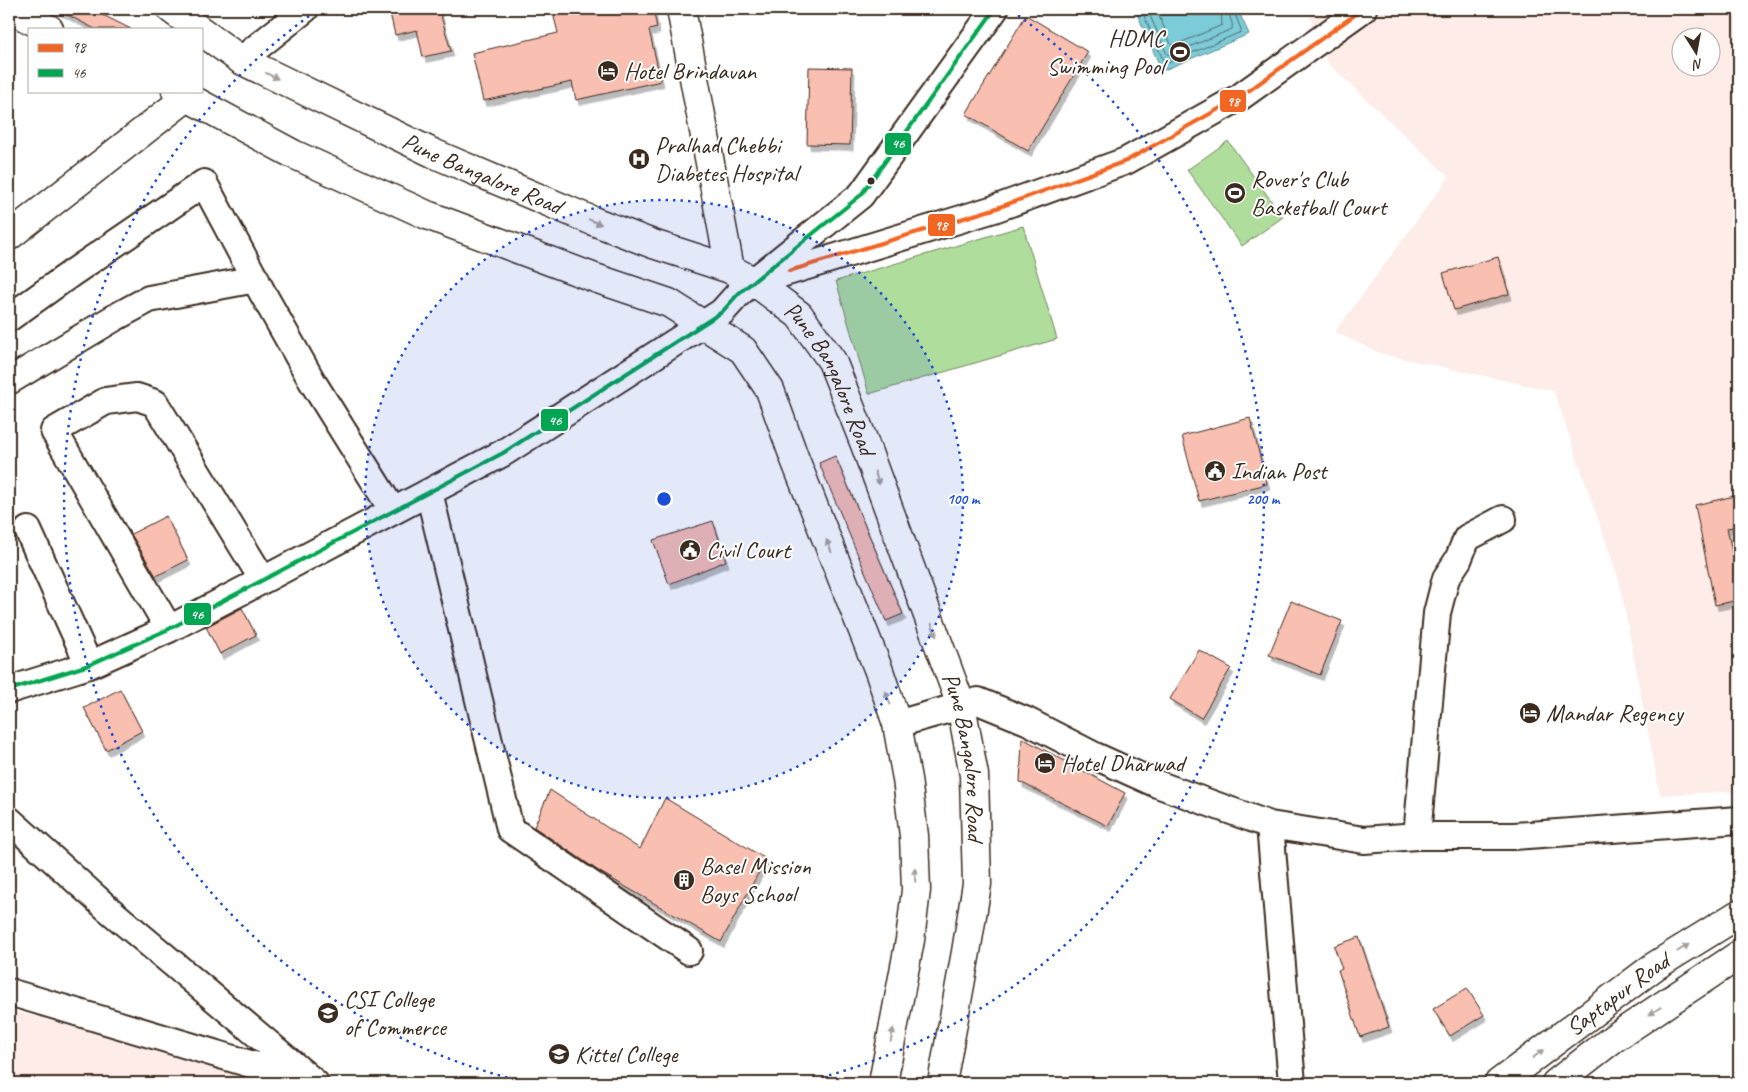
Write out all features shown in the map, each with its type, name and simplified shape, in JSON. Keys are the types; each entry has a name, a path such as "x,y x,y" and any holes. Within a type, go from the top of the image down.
{"main road":[{"path":"9,9 47,28"},
{"path":"170,9 197,28"},
{"path":"681,9 730,269"},
{"name":"Pune Bangalore Road","path":"202,32 241,60 435,154 593,221 653,244 730,269 755,282 798,315 833,364 961,705 974,775 976,884 966,952 942,1083"},
{"path":"9,236 181,94 293,154 427,215 595,278 669,303 743,350 770,390 794,457 879,671 897,724 914,836 916,890 910,940 882,1083"},
{"name":"Saptapur Road","path":"1499,1083 1655,966 1739,914"},
{"name":"Saptapur Road","path":"1556,1083 1614,1038 1739,955"}],"street":[{"path":"241,60 305,9"},
{"path":"9,690 89,664 169,629 263,580 502,453 704,325 722,312 739,294 861,196 995,9"},
{"path":"755,282 994,209 1126,161 1240,97 1363,9"},
{"path":"9,318 204,183 312,381 393,511"},
{"path":"9,381 114,318 149,300 256,279"},
{"path":"169,629 54,432 106,401 137,398 155,403 263,580"},
{"path":"429,492 510,829 689,951"},
{"path":"1417,836 1437,613 1446,578 1458,560 1467,538 1503,519"},
{"path":"28,530 89,664"},
{"path":"897,724 978,701 1027,721 1095,756 1157,784 1270,825 1364,840 1417,836 1514,836 1739,820"},
{"path":"9,820 106,908 315,1083"},
{"path":"1270,825 1292,1083"},
{"path":"9,992 315,1083"}],"shaded area":[{"path":"1307,9 1739,9 1739,791 1660,795 1619,580 1554,391 1382,354 1335,332 1449,177 1327,62"},
{"path":"9,1010 286,1083 9,1083"}],"green space":[{"name":"Rover's Club Basketball Court","path":"1228,141 1283,217 1242,246 1187,170"},
{"path":"1023,226 1057,339 869,394 836,281"}],"water":[{"name":"HDMC Swimming Pool","path":"1135,9 1247,9 1239,12 1249,34 1162,71"}],"building":[{"path":"56,9 91,9 129,28 93,28"},
{"path":"389,9 439,9 451,51 423,57 417,30 395,35"},
{"path":"552,9 653,9 657,28 649,30 661,81 576,100 572,82 483,101 472,53 558,33"},
{"path":"1026,15 1088,52 1028,151 966,114"},
{"path":"809,67 852,68 850,145 807,144"},
{"path":"1498,257 1509,294 1454,310 1443,273"},
{"path":"1250,418 1267,484 1199,501 1182,436"},
{"path":"835,456 903,614 886,621 819,463"},
{"path":"1739,495 1739,526 1727,528 1737,575 1739,575 1739,600 1715,605 1695,505"},
{"path":"166,516 188,560 156,576 131,534"},
{"name":"Civil Court","path":"713,521 726,561 669,584 653,540"},
{"path":"1291,601 1342,621 1320,675 1269,655"},
{"path":"242,608 256,635 220,654 206,627"},
{"path":"1199,650 1231,668 1201,718 1170,699"},
{"path":"120,689 142,731 106,750 84,708"},
{"name":"Hotel Dharwad","path":"1022,738 1125,793 1108,826 1020,782"},
{"name":"Basel Mission Boys School","path":"550,790 640,849 665,798 766,859 721,942 600,872 534,827"},
{"path":"1359,937 1389,1027 1360,1037 1338,970 1342,969 1334,946"},
{"path":"1467,988 1484,1015 1450,1036 1433,1009"}],"transit line":[{"name":"46","path":"9,690 89,665 169,629 503,453 722,312 739,293 861,195 995,9"},
{"name":"98","path":"789,271 994,209 1126,161 1240,97 1363,9"}],"place":[{"name":"HDMC Swimming Pool","path":"1180,52"},
{"name":"Hotel Brindavan","path":"608,71"},
{"name":"Pralhad Chebbi Diabetes Hospital","path":"639,159"},
{"name":"Rover's Club Basketball Court","path":"1235,193"},
{"name":"Indian Post","path":"1215,471"},
{"name":"Civil Court","path":"690,550"},
{"name":"Mandar Regency","path":"1530,713"},
{"name":"Hotel Dharwad","path":"1045,763"},
{"name":"Basel Mission Boys School","path":"684,880"},
{"name":"CSI College of Commerce","path":"328,1013"},
{"name":"Kittel College","path":"559,1054"}]}
